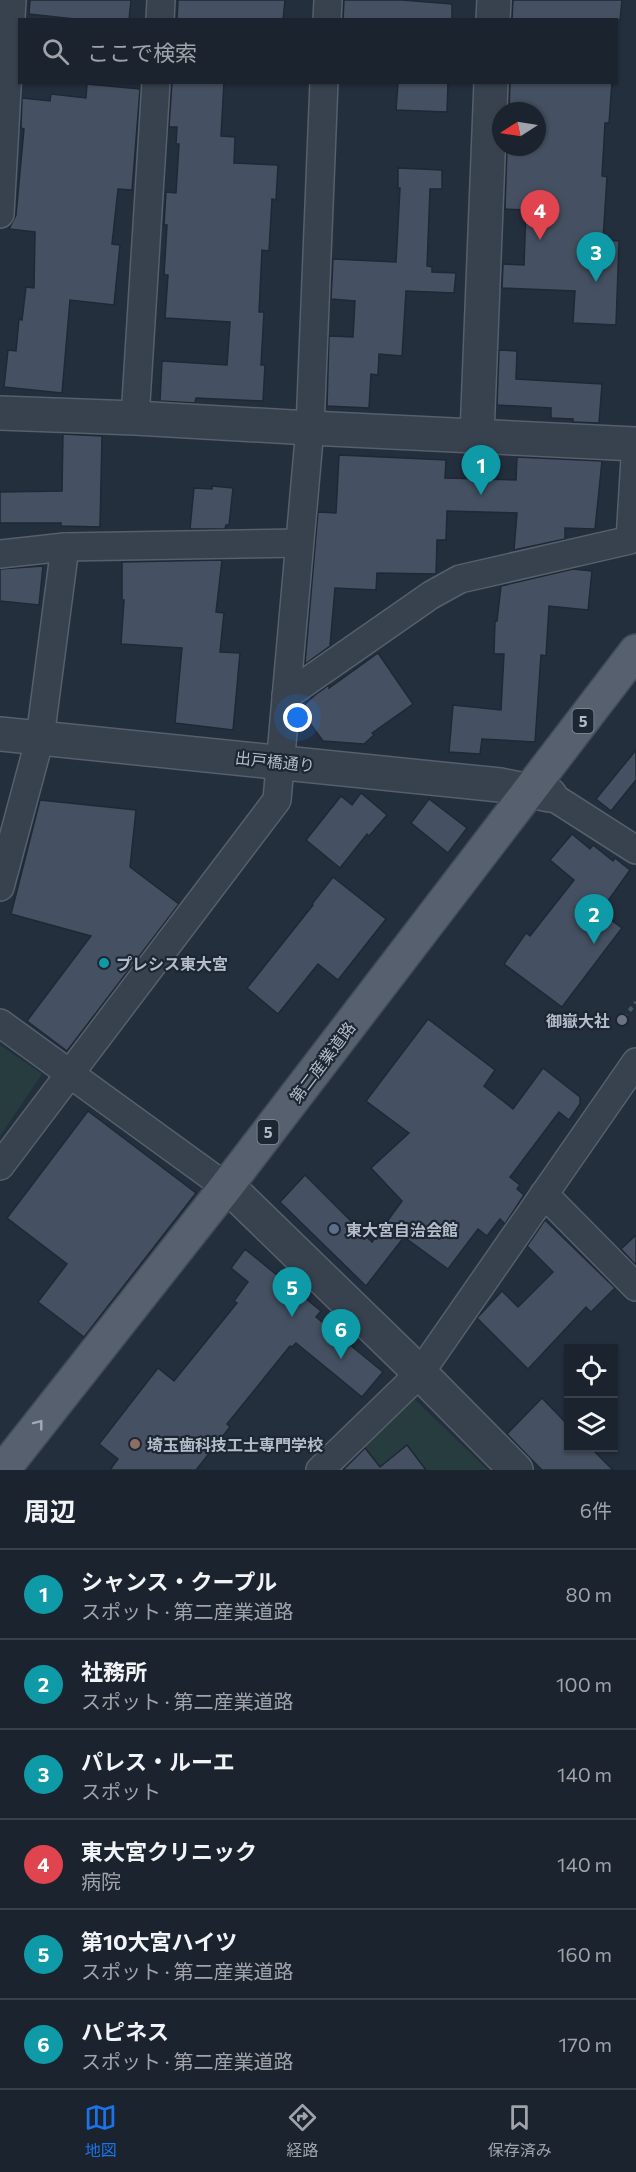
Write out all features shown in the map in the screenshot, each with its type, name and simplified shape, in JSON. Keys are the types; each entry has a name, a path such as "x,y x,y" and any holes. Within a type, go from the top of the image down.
{"main road":[{"name":"第二産業道路","path":"12,1465 233,1193 540,793 636,651"},
{"name":"第二産業道路","path":"540,793 636,685"}],"street":[{"path":"0,214 12,0"},
{"path":"160,18 161,0"},
{"path":"327,18 328,0"},
{"path":"493,18 494,0"},
{"path":"135,418 156,84"},
{"path":"0,1166 277,800 309,428 324,84"},
{"path":"477,435 490,84"},
{"path":"0,413 636,443 630,540 460,579 431,595 286,696"},
{"path":"0,554 65,547 299,543"},
{"path":"0,887 40,738 65,547"},
{"name":"出戸橋通り","path":"0,734 500,785 540,793"},
{"path":"540,793 636,850"},
{"path":"0,1023 233,1193 420,1373 516,1470"},
{"path":"320,1470 420,1373 636,1062"},
{"path":"544,1194 636,1287"}],"path":[{"path":"624,1018 636,1002"}],"green space":[{"path":"0,1045 42,1074 0,1136"},
{"path":"410,1395 488,1470 354,1470 344,1458"}],"building":[{"path":"30,0 131,0 129,18 66,18 29,14"},
{"path":"178,0 285,0 283,18 177,18"},
{"path":"344,0 402,0 452,4 452,18 343,18"},
{"path":"513,0 622,0 620,20 618,18 512,18"},
{"path":"87,84 140,89 132,190 118,189 112,244 120,245 114,305 70,300 62,393 4,387 8,350 16,351 19,319 22,320 26,287 34,288 35,232 9,229 16,215 24,129 21,128 22,98 50,101 51,94 86,98"},
{"path":"172,84 224,84 221,136 235,137 234,163 278,165 276,200 272,199 269,251 262,250 259,312 264,312 261,365 265,365 263,401 196,398 195,403 160,401 162,361 227,365 230,322 165,318 168,275 164,275 166,192 176,193 179,144 176,144 177,127 169,127"},
{"path":"398,84 448,84 447,112 396,110"},
{"path":"510,84 612,84 609,123 605,123 602,176 607,177 603,240 619,241 616,325 573,323 575,291 502,288 503,264 524,265 526,210 505,209 507,156 546,156 546,102 509,102"},
{"path":"398,168 442,170 442,189 430,189 427,266 432,267 432,272 456,273 454,293 406,291 402,356 379,354 378,375 371,374 369,408 327,406 329,336 353,337 355,301 331,299 333,259 396,262 400,188 398,188"},
{"path":"499,350 517,351 516,379 602,384 599,423 551,418 551,408 497,405"},
{"path":"63,434 102,436 100,527 61,526 61,523 0,523 0,492 62,491"},
{"path":"339,455 446,460 445,478 516,480 517,457 602,461 595,529 565,528 565,539 514,550 517,513 447,511 446,540 437,540 436,574 377,573 376,590 335,588 330,646 305,664 318,512 336,513"},
{"path":"212,486 233,488 229,525 226,525 225,529 190,529 194,488 212,489"},
{"path":"222,560 216,612 224,613 220,652 240,653 233,730 175,723 182,648 121,644 124,600 122,600 122,562"},
{"path":"43,566 39,605 0,601 0,569"},
{"path":"573,569 592,571 588,610 549,606 546,656 541,655 535,742 482,739 480,754 449,752 453,705 501,710 504,654 494,654 495,621 497,621 501,586"},
{"path":"378,653 413,704 372,733 374,735 364,744 323,741 301,708 329,685 329,688"},
{"path":"636,750 636,780 611,811 596,799"},
{"path":"361,793 387,815 369,836 367,834 340,868 306,840 341,796 352,805"},
{"path":"429,799 467,828 448,853 411,823"},
{"path":"40,800 136,810 130,867 179,904 67,1051 27,1021 91,936 11,914"},
{"path":"572,834 590,849 593,845 613,861 615,858 630,870 600,912 622,928 562,1007 504,964 526,933 530,936 574,880 550,860"},
{"path":"333,877 386,919 338,980 318,964 278,1014 247,988"},
{"path":"428,1019 495,1070 484,1086 513,1109 543,1068 580,1097 580,1104 569,1120 559,1112 510,1177 520,1185 517,1189 524,1195 505,1224 500,1219 487,1236 478,1229 448,1269 404,1237 366,1286 280,1202 305,1175 372,1242 402,1201 371,1168 409,1133 366,1101"},
{"path":"88,1111 196,1193 84,1337 38,1302 67,1264 7,1218"},
{"path":"545,1220 615,1288 591,1312 586,1307 528,1369 477,1318 502,1291 518,1307 553,1272 527,1246"},
{"path":"636,1235 636,1265 621,1249"},
{"path":"245,1249 321,1311 316,1317 383,1372 362,1397 296,1343 290,1346 227,1424 230,1427 196,1470 110,1470 118,1459 99,1444 158,1368 174,1381 237,1303 234,1301 248,1282 231,1268"},
{"path":"542,1398 564,1421 564,1452 595,1452 613,1470 542,1470 507,1434"},
{"path":"407,1445 426,1470 343,1470 365,1448 380,1467"}],"place":[{"name":"東大宮クリニック","path":"540,240"},
{"name":"パレス・ルーエ","path":"596,282"},
{"name":"シャンス・クープル","path":"481,495"},
{"name":"社務所","path":"594,944"},
{"name":"プレシス東大宮","path":"104,963"},
{"name":"御嶽大社","path":"622,1020"},
{"name":"東大宮自治会館","path":"334,1229"},
{"name":"第10大宮ハイツ","path":"292,1317"},
{"name":"ハピネス","path":"341,1359"},
{"name":"埼玉歯科技工士専門学校","path":"135,1444"}]}
